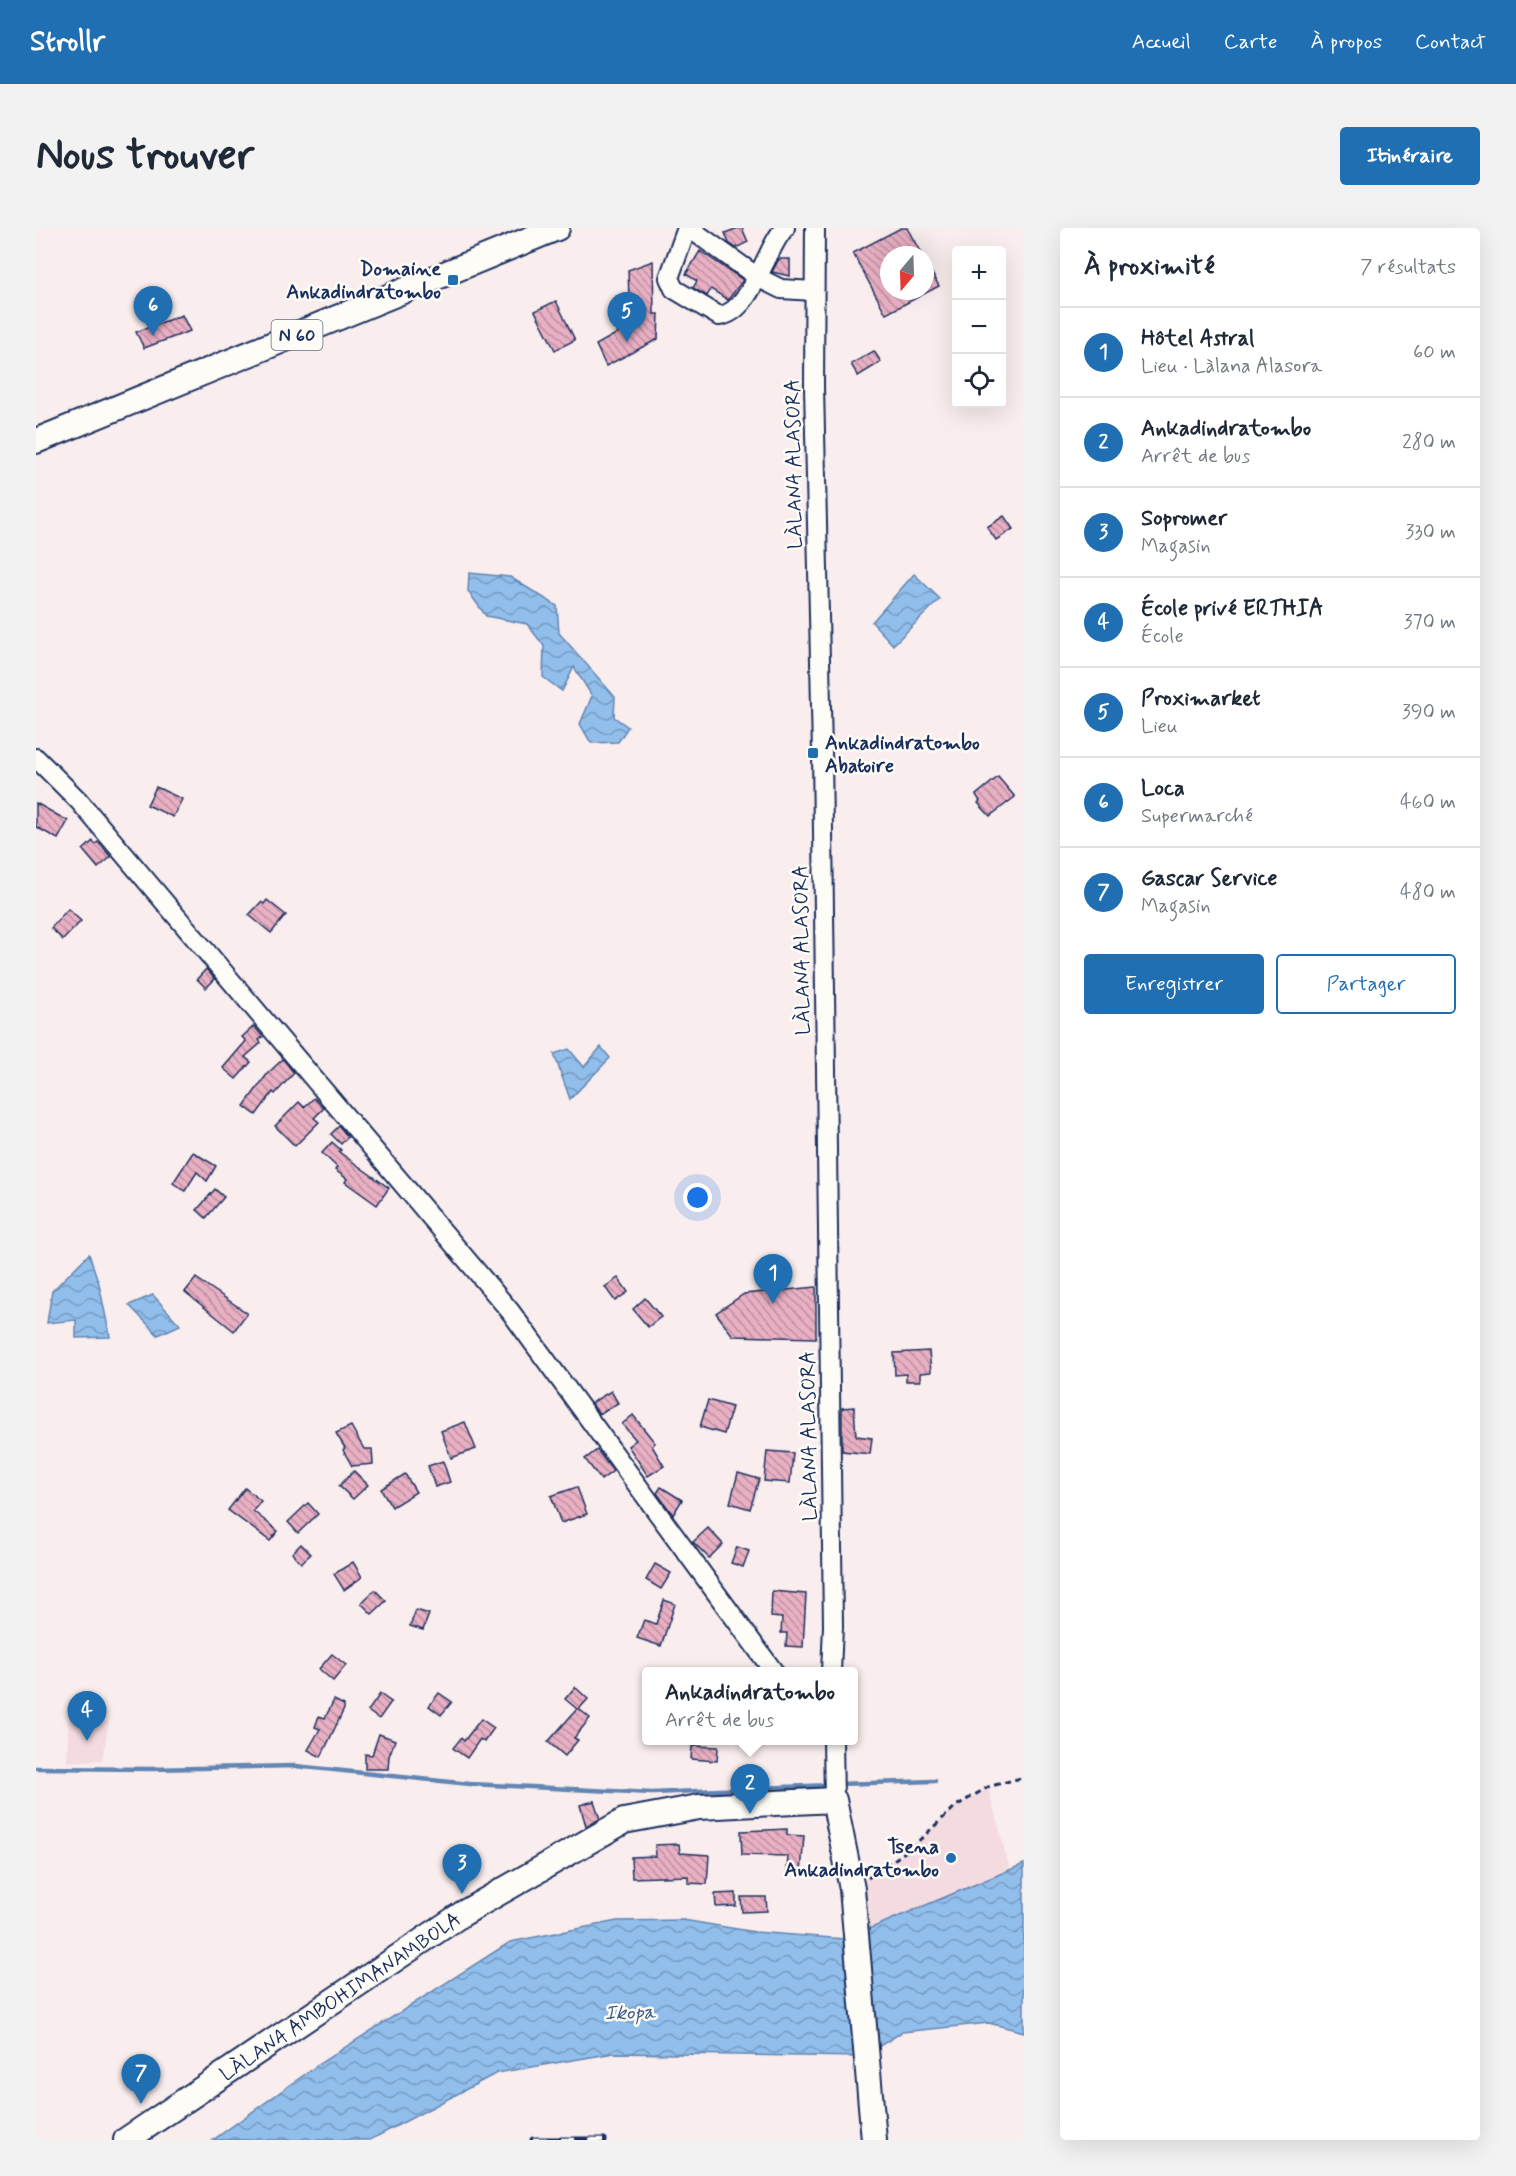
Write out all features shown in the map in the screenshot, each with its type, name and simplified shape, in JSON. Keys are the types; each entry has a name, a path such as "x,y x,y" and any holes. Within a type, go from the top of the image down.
{"main road":[{"name":"N 60","path":"36,441 556,228"},
{"path":"834,1800 853,1898 874,2140"},
{"name":"LÀLANA AMBOHIMANAMBOLA","path":"126,2140 462,1914 624,1821 699,1807 834,1800"}],"street":[{"path":"785,228 759,278 731,312 725,315 715,315 674,289 669,278 688,228 759,278 781,288 814,291"},
{"name":"LÀLANA ALASORA","path":"815,228 814,291 833,1626 831,1667"},
{"path":"36,758 79,801 510,1311 771,1667"},
{"path":"830,1745 834,1800"}],"path":[{"path":"853,1898 956,1806 988,1787 1024,1777"}],"shaded area":[{"path":"69,1708 109,1722 102,1760 67,1762"},
{"name":"Tsena Ankadindratombo","path":"988,1787 1010,1870 845,1939 852,1889 912,1847 956,1806"}],"water":[{"path":"469,573 510,577 557,606 559,633 615,697 614,717 628,727 618,742 591,743 580,724 592,696 574,667 562,691 543,677 544,646 527,624 486,616 468,591"},
{"path":"914,574 940,599 893,645 872,622"},
{"path":"601,1047 610,1058 570,1099 554,1054 569,1049 584,1067"},
{"path":"89,1254 99,1284 110,1337 76,1338 76,1320 47,1323 52,1291"},
{"path":"153,1295 180,1325 158,1335 129,1305"},
{"name":"Ikopa","path":"1024,1864 1024,2032 989,2023 902,2032 862,2057 614,2053 497,2073 370,2140 213,2140 322,2062 510,1942 617,1921 683,1920 755,1932 845,1939"}],"building":[{"path":"742,228 748,242 736,248 729,243 725,233"},
{"path":"901,228 907,228 917,246 880,246 880,300 912,300 886,314 853,253"},
{"path":"700,251 743,280 728,300 711,289 707,296 693,288 697,281 686,274"},
{"path":"779,259 790,259 790,276 772,272"},
{"path":"653,261 654,314 659,314 658,339 606,366 596,345 630,326 628,270"},
{"path":"934,277 939,286 934,289"},
{"path":"556,301 575,340 555,350 535,311"},
{"path":"182,315 190,331 144,348 136,332"},
{"path":"874,351 881,362 858,376 851,364"},
{"path":"1004,516 1013,529 996,540 987,527"},
{"path":"998,777 1015,797 990,816 978,803 980,801 976,795"},
{"path":"156,787 182,799 173,817 147,805"},
{"path":"36,803 68,821 58,839 36,827"},
{"path":"93,841 95,844 98,842 111,857 98,868 83,850"},
{"path":"267,900 286,915 271,933 249,915 261,902 264,904"},
{"path":"68,909 81,921 63,940 51,928"},
{"path":"206,969 215,979 206,988 197,979"},
{"path":"254,1026 263,1037 259,1040 261,1043 245,1057 251,1062 236,1079 223,1068 246,1041 242,1037"},
{"path":"283,1059 294,1073 275,1094 273,1092 256,1115 244,1106 268,1073"},
{"path":"314,1098 324,1108 314,1118 319,1122 295,1146 275,1126 299,1102 304,1107"},
{"path":"339,1126 348,1137 341,1144 331,1134"},
{"path":"332,1142 341,1150 339,1152 389,1188 377,1205 345,1182 347,1179 335,1170 337,1167 322,1153"},
{"path":"193,1152 216,1166 207,1181 197,1172 185,1191 173,1183"},
{"path":"215,1189 224,1197 206,1218 197,1210"},
{"path":"196,1278 247,1313 234,1331 185,1292"},
{"path":"618,1278 628,1292 615,1301 605,1287"},
{"path":"816,1287 816,1338 733,1336 716,1313 744,1294"},
{"path":"645,1298 661,1317 648,1327 633,1309"},
{"path":"929,1351 931,1372 920,1373 920,1381 906,1381 906,1374 895,1375 894,1353"},
{"path":"611,1391 618,1403 599,1414 591,1403"},
{"path":"708,1400 732,1407 724,1434 700,1427"},
{"path":"854,1407 856,1436 872,1438 870,1454 842,1451 842,1408"},
{"path":"633,1415 655,1443 652,1446 664,1466 648,1476 628,1446 636,1440 622,1424"},
{"path":"465,1422 476,1449 451,1458 441,1431"},
{"path":"351,1426 364,1449 372,1449 373,1464 352,1466 336,1433"},
{"path":"597,1450 613,1471 601,1480 585,1459"},
{"path":"767,1451 793,1453 790,1483 764,1481"},
{"path":"443,1461 450,1482 435,1487 428,1466"},
{"path":"354,1471 368,1485 353,1499 339,1486"},
{"path":"738,1473 759,1479 750,1509 730,1503"},
{"path":"405,1474 416,1492 392,1507 381,1489"},
{"path":"577,1487 587,1514 561,1523 551,1496"},
{"path":"661,1487 682,1500 673,1515 657,1493"},
{"path":"245,1488 261,1501 253,1511 278,1531 270,1541 228,1510"},
{"path":"308,1503 318,1514 298,1533 288,1522"},
{"path":"708,1528 723,1544 709,1558 693,1542"},
{"path":"301,1544 311,1554 301,1563 292,1553"},
{"path":"737,1547 749,1551 743,1567 731,1563"},
{"path":"353,1562 362,1577 344,1590 334,1574"},
{"path":"655,1564 671,1573 661,1589 646,1580"},
{"path":"375,1590 386,1601 372,1614 361,1603"},
{"path":"772,1591 806,1594 803,1647 786,1646 787,1633 781,1633 782,1618 771,1617"},
{"path":"664,1600 675,1604 661,1646 637,1638 644,1620 656,1624"},
{"path":"416,1610 429,1614 423,1630 410,1626"},
{"path":"332,1654 346,1665 333,1681 319,1669"},
{"path":"575,1687 588,1699 579,1709 590,1718 574,1738 578,1740 565,1756 548,1742 577,1709 565,1699"},
{"path":"439,1693 452,1702 441,1715 429,1706"},
{"path":"380,1694 391,1702 379,1719 368,1711"},
{"path":"334,1700 344,1705 344,1709 321,1757 308,1750 320,1729 315,1727 319,1716 325,1718"},
{"path":"481,1719 494,1728 484,1742 480,1739 467,1758 453,1748 461,1738 464,1741"},
{"path":"379,1734 395,1740 389,1756 388,1769 365,1769 365,1754 372,1755"},
{"path":"692,1746 718,1747 717,1761 691,1759"},
{"path":"594,1801 600,1819 586,1826 580,1805"},
{"path":"787,1829 787,1835 804,1836 801,1872 787,1871 788,1856 742,1855 741,1831"},
{"path":"679,1844 680,1853 709,1855 707,1884 688,1883 688,1876 632,1878 631,1857 656,1856 655,1845"},
{"path":"736,1893 736,1906 716,1907 715,1894"},
{"path":"741,1897 766,1897 767,1911 742,1912"}],"waterway":[{"path":"36,1768 150,1769 295,1766 470,1784 652,1793 830,1785"},
{"path":"838,1784 935,1781"}],"railway":[{"path":"533,2140 604,2140"}],"place":[{"name":"Domaine Ankadindratombo","path":"453,280"},
{"name":"Loca","path":"153,336"},
{"name":"Proximarket","path":"627,342"},
{"name":"Ankadindratombo Abatoire","path":"813,753"},
{"name":"Hôtel Astral","path":"773,1304"},
{"name":"École privé ERTHIA","path":"87,1741"},
{"name":"Ankadindratombo","path":"750,1814"},
{"name":"Tsena Ankadindratombo","path":"951,1858"},
{"name":"Sopromer","path":"462,1894"},
{"name":"Gascar Service","path":"141,2104"}]}
